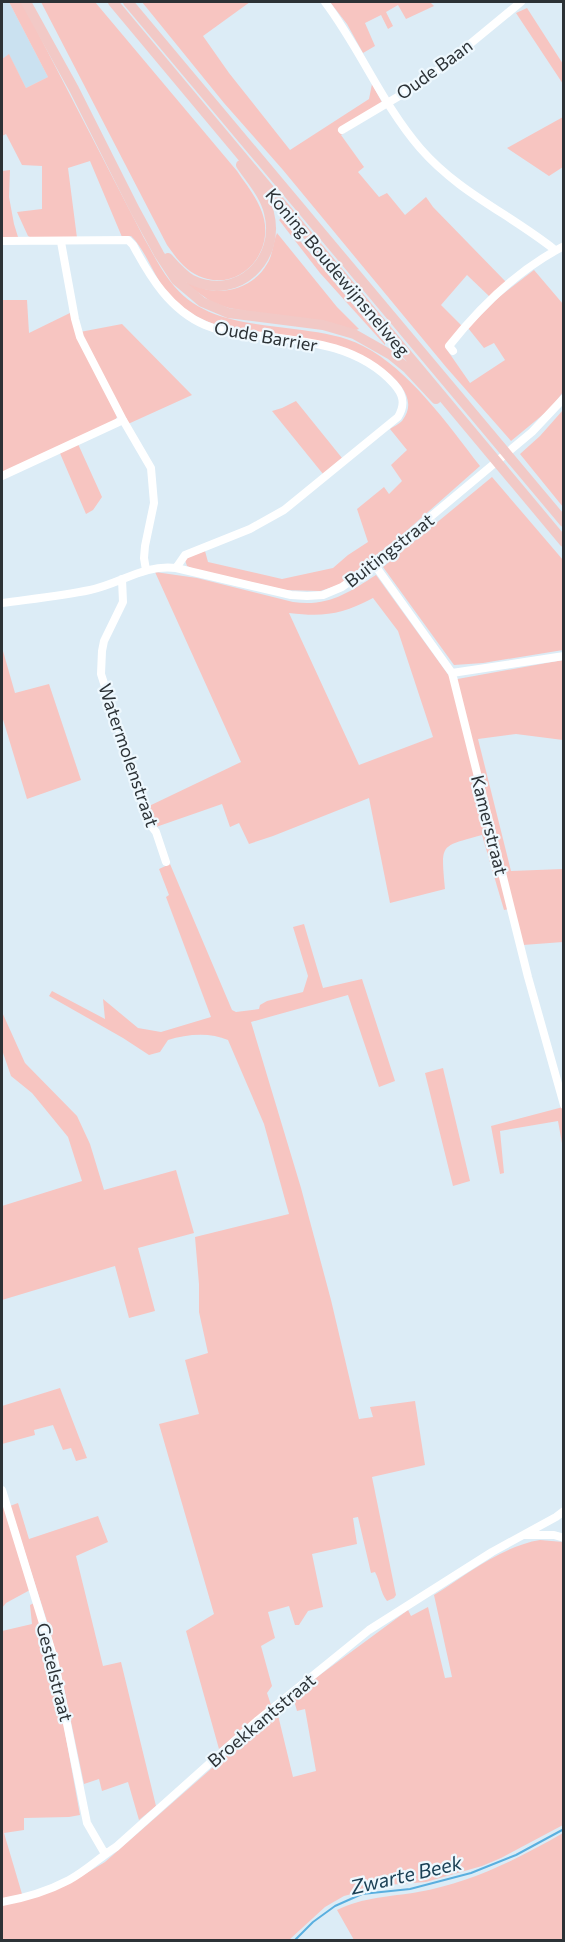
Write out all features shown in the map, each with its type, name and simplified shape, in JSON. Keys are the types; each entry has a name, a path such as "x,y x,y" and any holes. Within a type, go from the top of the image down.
{"highway":[{"path":"27,2 159,254 176,280 202,302 228,313 323,325 354,334 391,355 408,369 437,400 448,403"},
{"path":"34,2 164,252 187,277 199,283 215,286 233,283 255,271 264,258 272,237 266,204 238,162 229,140"},
{"name":"Koning Boudewijnsnelweg","path":"113,2 564,542"},
{"name":"Koning Boudewijnsnelweg","path":"128,2 564,522"}],"street":[{"path":"325,2 349,36 393,113 420,148 455,182 555,250"},
{"name":"Oude Baan","path":"342,130 416,86 521,2"},
{"name":"Oude Barrier","path":"2,241 128,240 134,245 161,291 189,316 205,325 224,332 315,343 353,354 370,363 402,394 403,404 398,417 284,510 250,529 185,555 176,568"},
{"path":"61,242 80,338 152,471 154,503 145,546 146,570"},
{"path":"453,351 449,346 484,307 534,264 564,246"},
{"name":"Buitingstraat","path":"2,603 93,589 146,570 163,567 176,568 291,595 323,595 342,587 374,564 532,432 564,399"},
{"path":"2,476 123,420"},
{"name":"Kamerstraat","path":"374,564 452,673 528,977 564,1105"},
{"name":"Watermolenstraat","path":"122,579 123,602 104,641 101,674 149,823 156,832 166,862"},
{"path":"452,673 564,656"},
{"name":"Gestelstraat","path":"2,1490 54,1659 87,1823 105,1854"},
{"name":"Broekkantstraat","path":"2,1902 23,1898 70,1880 116,1847 258,1720 369,1630 492,1552 564,1510"},
{"name":"Broekkantstraat","path":"523,1536 539,1534 564,1538"}],"shaded area":[{"path":"2,2 9,2 48,77 26,88 9,55 2,59"},
{"path":"9,2 22,2 156,260 166,276 183,295 213,314 230,319 326,334 363,346 397,369 412,384 441,416 480,466 403,534 339,585 320,591 285,590 194,569 187,566 185,560 205,551 208,562 282,579 333,568 368,542 357,509 384,487 389,494 402,481 391,465 407,450 390,429 402,421 408,409 407,397 401,386 378,365 342,347 234,330 197,317 186,310 162,286 142,250 131,236 122,237 90,161 68,168 77,238 34,239 28,236 17,212 42,209 42,166 22,165 6,134 2,136 2,59 9,54 26,88 48,77"},
{"path":"41,2 95,2 237,171 260,206 265,232 258,256 241,274 230,279 218,280 198,276 187,269 167,245"},
{"path":"142,2 250,2 203,36 290,150 369,99 372,84 385,108 341,135 364,167 358,172 379,197 387,193 405,215 426,197 507,283 490,297 467,275 441,305 462,326 445,347 470,383 505,360 494,343 484,348 468,328 499,297 534,270 563,304 563,392 551,408 511,441 224,103"},
{"path":"330,2 430,2 434,6 406,19 398,5 386,12 393,26 388,29 381,15 365,23 375,46 363,53 347,24"},
{"path":"527,8 563,64 563,84 516,13"},
{"path":"563,117 563,167 549,176 507,148"},
{"path":"10,170 9,197 18,237 2,238 2,171"},
{"path":"281,218 385,345 320,273 279,220"},
{"path":"277,233 337,307 359,329 229,308 213,303 186,284 187,281 204,289 217,291 234,289 250,282 262,271 269,260"},
{"path":"2,300 27,300 29,333 72,312 117,417 115,420 2,473"},
{"path":"122,324 192,395 128,424 80,332"},
{"path":"296,401 342,458 323,474 272,411"},
{"path":"563,410 563,507 520,454"},
{"path":"78,444 102,497 93,510 86,514 59,451"},
{"path":"492,477 563,560 563,650 483,663 454,665 383,567"},
{"path":"155,572 197,578 305,603 337,597 376,575 452,680 563,660 563,740 516,734 478,739 511,871 563,869 563,942 523,945 513,908 504,910 482,835 450,845 446,849 443,863 445,889 390,903 369,798 249,844 239,823 230,827 222,804 156,827 150,819 147,807 241,762","holes":["373,598 398,631 433,737 359,765 289,613 312,615 332,613 351,608"]},
{"path":"3,651 15,693 49,684 81,780 27,799 2,716"},
{"path":"170,864 232,1010 236,1012 259,1009 260,1005 267,1001 303,992 308,976 293,927 304,924 323,988 362,979 395,1081 379,1087 348,995 251,1022 301,1188 331,1300 359,1419 373,1417 370,1407 415,1401 425,1465 372,1477 396,1595 394,1598 387,1601 375,1572 371,1573 358,1517 353,1518 357,1544 312,1554 323,1607 308,1611 299,1625 295,1625 289,1606 268,1612 275,1638 261,1646 272,1686 267,1693 271,1705 219,1749 186,1631 214,1614 159,1424 199,1414 185,1360 208,1353 199,1312 195,1237 289,1214 264,1124 228,1040 206,1035 183,1036 168,1040 160,1052 149,1055 49,996 52,991 105,1019 103,999 138,1028 161,1032 211,1017 166,897 169,895 159,869"},
{"path":"2,1012 25,1063 77,1116 90,1144 104,1190 176,1170 194,1233 138,1248 155,1311 129,1318 115,1266 2,1300 2,1206 82,1181 68,1137 32,1093 11,1076 2,1050"},
{"path":"443,1068 470,1181 453,1186 425,1073"},
{"path":"563,1107 563,1149 558,1121 500,1131 504,1173 500,1174 491,1126"},
{"path":"60,1388 87,1458 76,1461 71,1448 63,1450 53,1425 34,1430 35,1435 2,1444 2,1406"},
{"path":"2,1500 30,1590 6,1603 2,1608"},
{"path":"18,1503 29,1539 98,1516 108,1542 76,1556 103,1666 121,1662 156,1806 139,1820 128,1782 102,1791 99,1779 84,1784 58,1659 10,1506"},
{"path":"540,1540 563,1542 563,1825 482,1866 426,1882 387,1885 344,1896 325,1907 289,1940 2,1940 2,1905 65,1886 105,1862 277,1711 293,1777 316,1771 305,1709 297,1711 293,1697 408,1610 411,1616 428,1607 445,1678 452,1677 434,1595 498,1555 526,1543"},
{"path":"34,1603 52,1661 80,1815 24,1818 24,1830 4,1833 22,1894 2,1899 2,1631 32,1624 30,1605"},
{"path":"563,1833 563,1940 354,1940 337,1910 366,1900 456,1883 511,1861"}],"waterway":[{"name":"Zwarte Beek","path":"295,1940 313,1922 335,1906 362,1894 410,1889 471,1873 516,1855 564,1829"}]}
